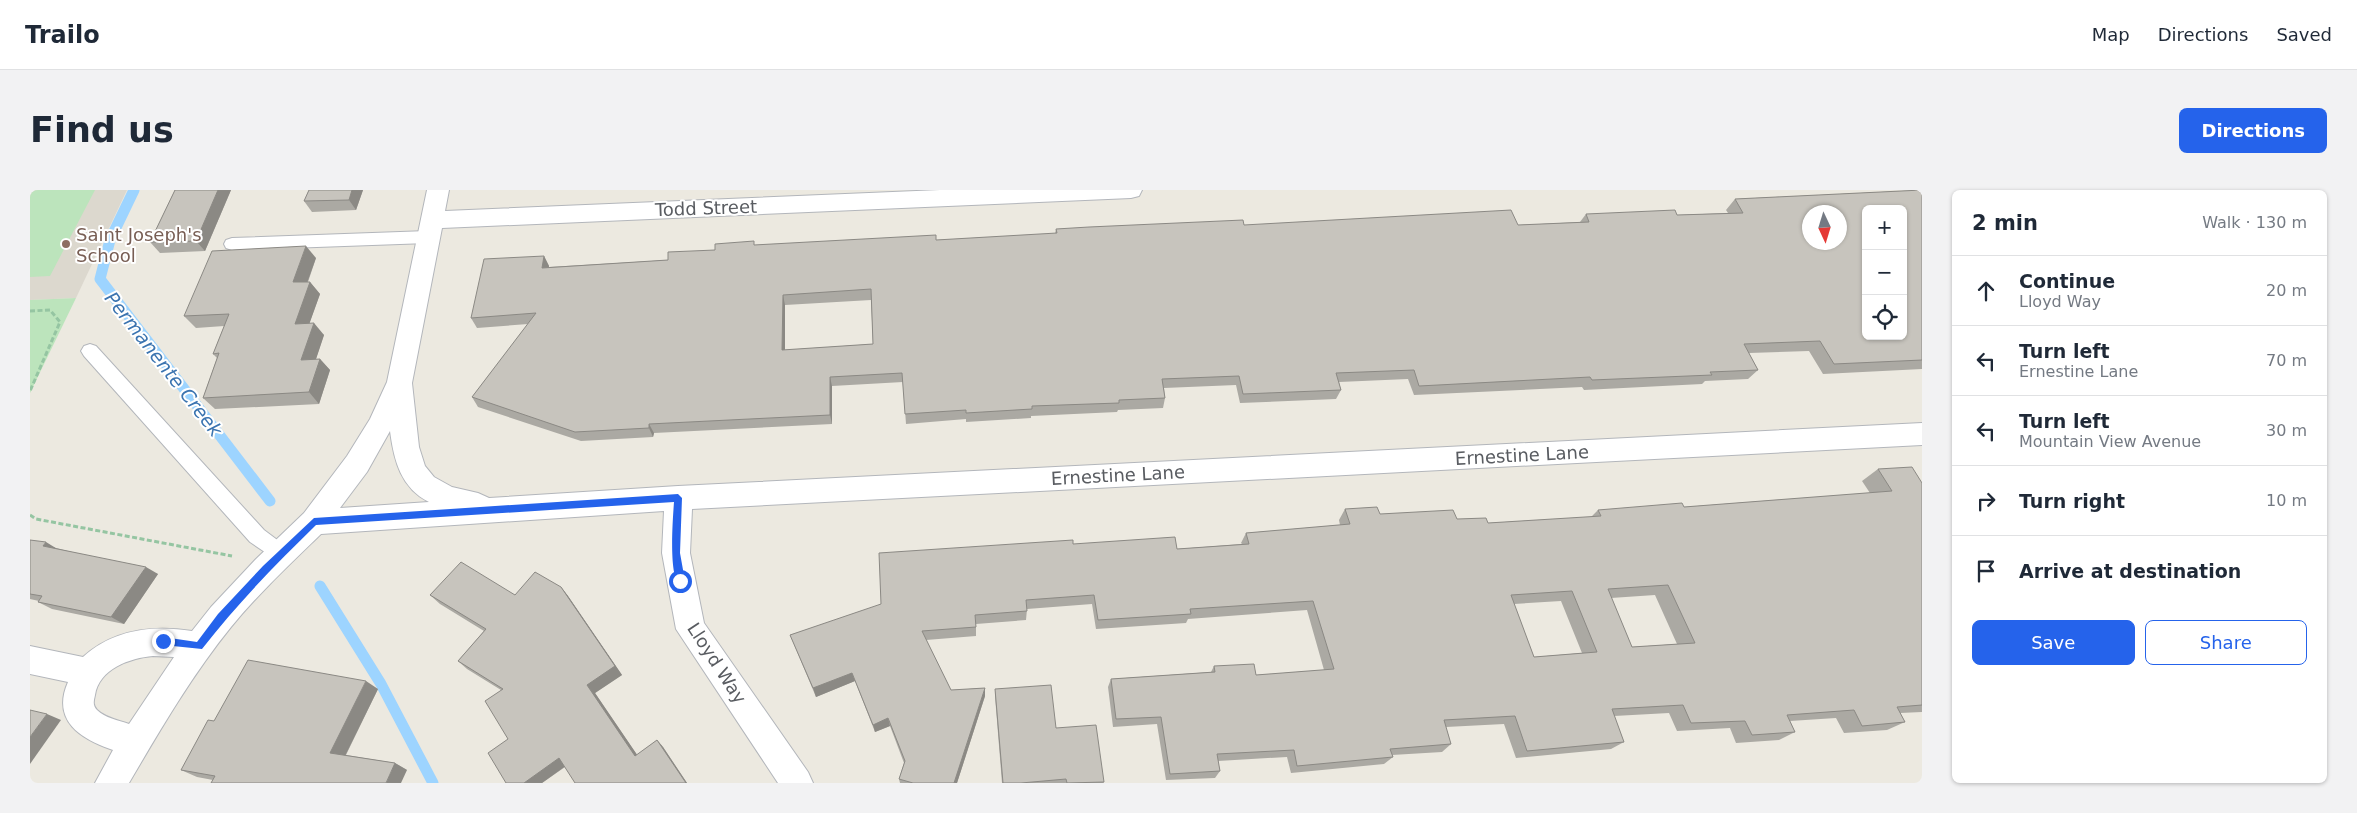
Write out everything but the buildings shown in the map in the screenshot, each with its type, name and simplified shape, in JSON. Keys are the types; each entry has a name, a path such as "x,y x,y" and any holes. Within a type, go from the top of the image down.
{"street":[{"path":"111,783 136,741 199,646 221,617 314,522 361,456 380,425 400,382 438,190"},
{"name":"Todd Street","path":"429,228 1132,190"},
{"path":"400,382 408,455 418,479 432,490 454,500 504,510"},
{"name":"Ernestine Lane","path":"314,522 678,498 1922,434"},
{"name":"Lloyd Way","path":"678,498 676,553 685,607 691,628 798,783"},
{"path":"136,741 100,731 86,723 78,710 78,698 88,672 107,656 123,647 141,642 163,641 199,646"},
{"path":"30,660 88,672"}],"lane":[{"path":"232,244 429,228"},
{"path":"90,350 256,536 281,554"}],"path":[{"path":"30,312 50,310 60,322 30,391"},
{"path":"30,516 36,519 236,556"}],"shaded area":[{"name":"Saint Joseph's School","path":"30,190 127,190 76,298 30,300"}],"green space":[{"path":"30,190 95,190 50,276 30,277"},
{"path":"76,298 30,393 30,300"}],"waterway":[{"name":"Permanente Creek","path":"134,190 110,240 100,279 270,501"},
{"name":"Permanente Creek","path":"320,586 381,684 433,783"}],"place":[{"name":"Saint Joseph's School","path":"66,244"}],"route":[{"path":"163,641 199,646 221,617 266,568 314,522 678,498 676,553 680,581"}]}
